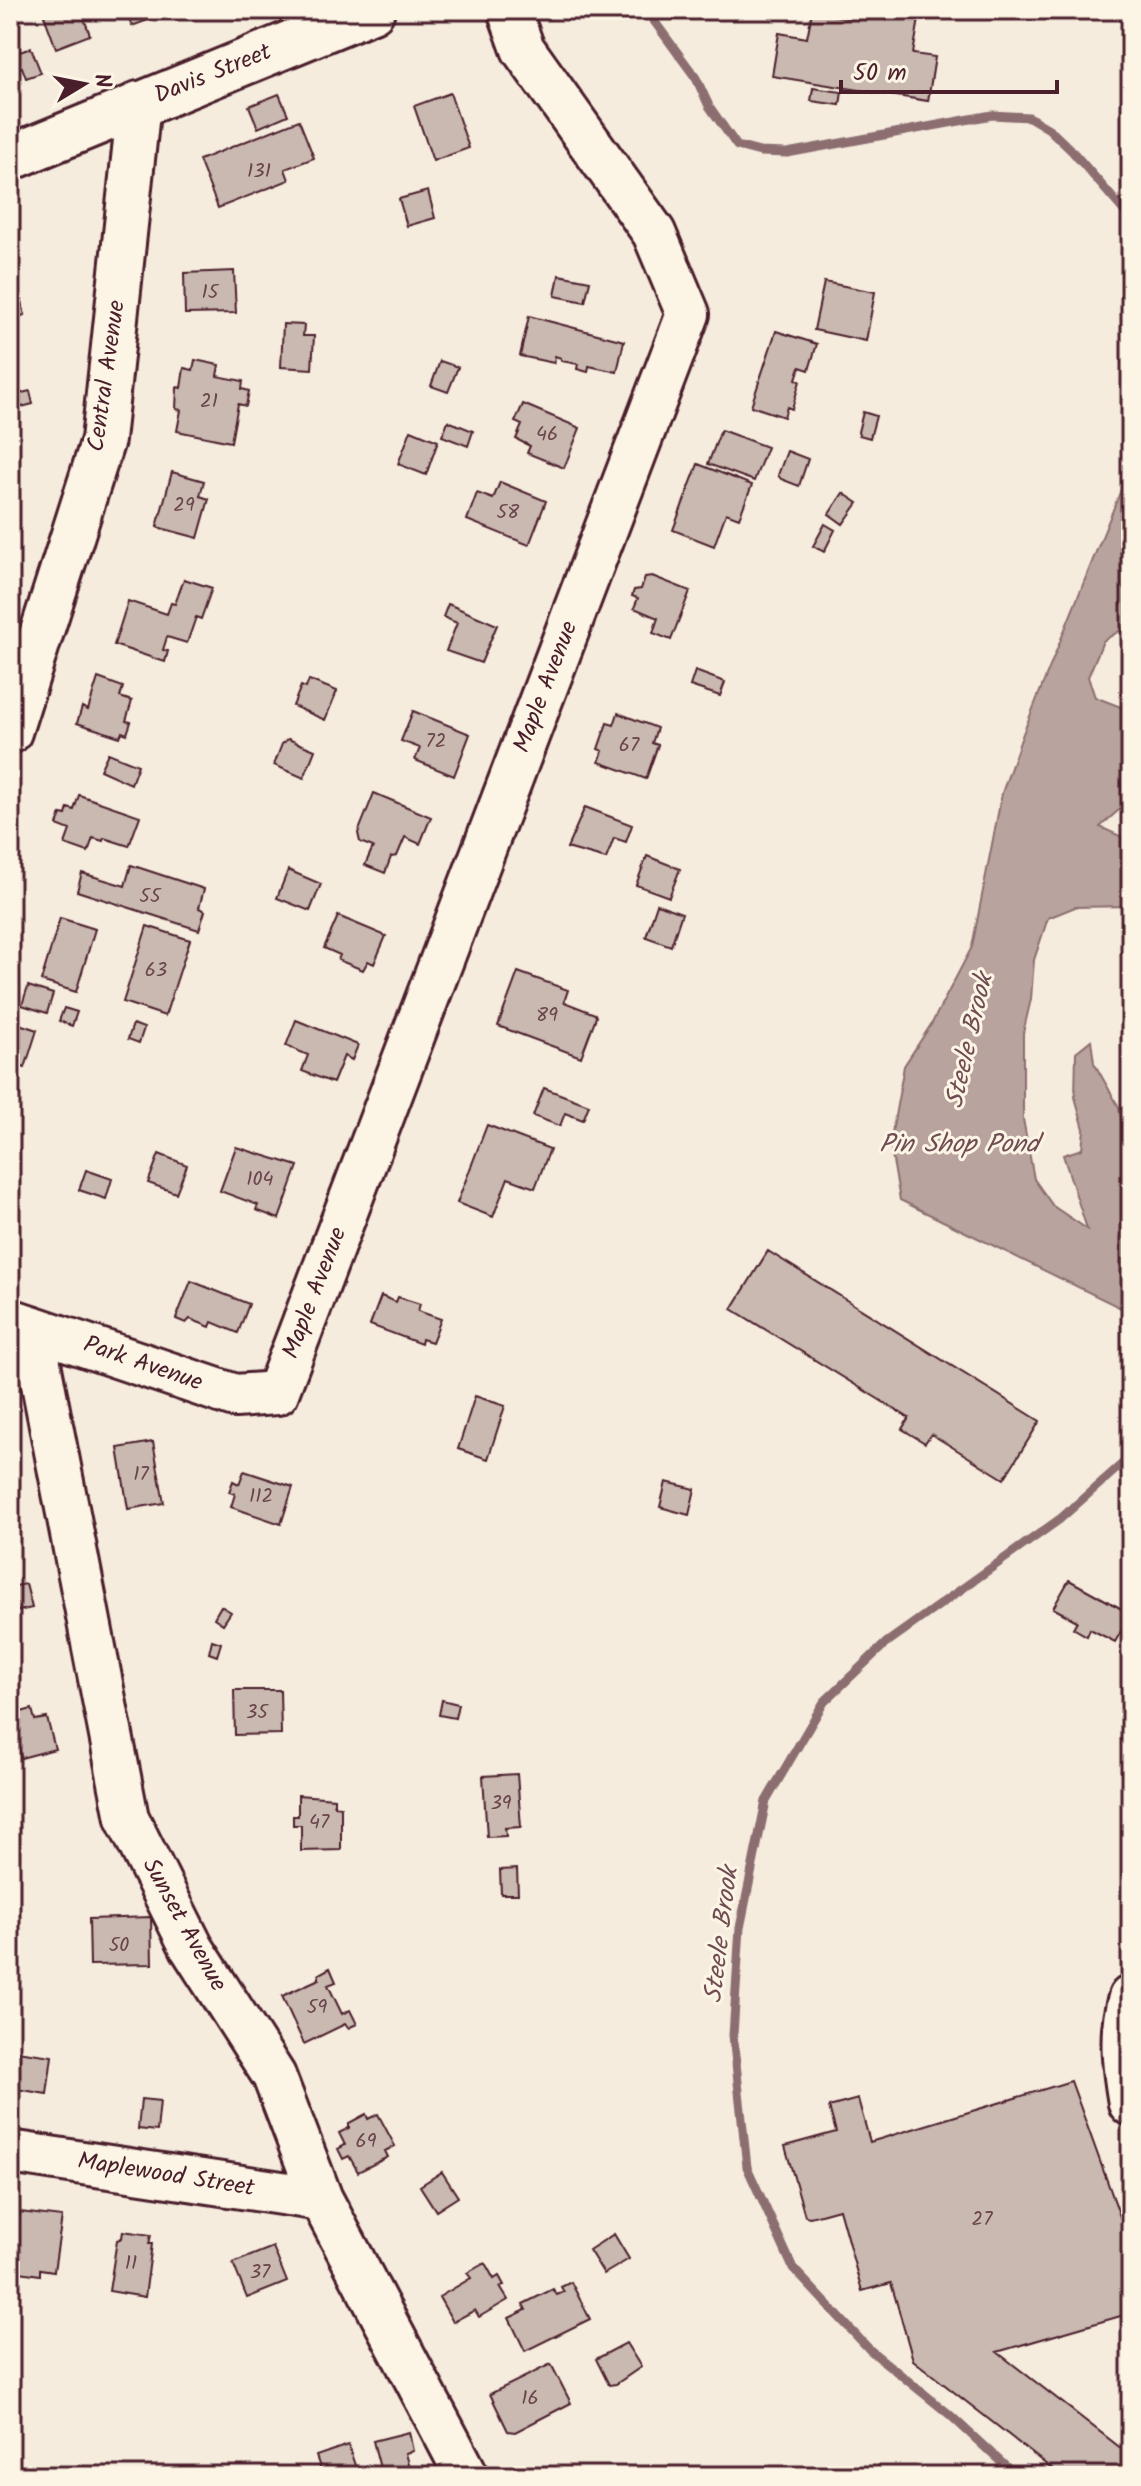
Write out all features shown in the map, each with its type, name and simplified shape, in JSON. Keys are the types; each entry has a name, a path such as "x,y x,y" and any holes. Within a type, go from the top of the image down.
{"main road":[{"name":"Davis Street","path":"10,158 372,10"},
{"path":"1131,1998 1124,2037 1131,2103"}],"street":[{"name":"Maple Avenue","path":"277,1393 688,314 654,233 523,49 509,10"},
{"name":"Central Avenue","path":"10,732 103,440 139,103"},
{"name":"Park Avenue","path":"21,1324 235,1396 277,1393"},
{"name":"Sunset Avenue","path":"21,1324 127,1818 192,1948 274,2076 321,2199 467,2476"},
{"name":"Maplewood Street","path":"10,2152 321,2199"}],"water":[{"name":"Pin Shop Pond","path":"1131,465 1131,624 1103,641 1088,677 1095,697 1131,711 1131,776 1121,783 1121,808 1100,827 1122,837 1131,835 1131,906 1075,907 1048,918 1034,960 1031,999 1023,1033 1023,1119 1034,1179 1053,1206 1087,1229 1063,1155 1082,1149 1084,1129 1075,1097 1076,1052 1091,1040 1094,1063 1119,1107 1131,1171 1131,1313 900,1200 890,1144 904,1066 932,1023 972,947 1002,793"}],"building":[{"path":"42,10 81,10 90,35 56,48"},
{"path":"126,10 166,10 167,13 132,26"},
{"path":"851,10 920,13 913,54 935,57 928,101 772,76 779,33 807,38 812,12 849,18"},
{"path":"10,25 20,52 31,48 41,73 26,78 22,67 10,72"},
{"path":"813,88 842,92 840,105 811,101"},
{"path":"450,93 469,148 433,161 414,106"},
{"path":"279,94 288,115 258,128 249,106"},
{"path":"299,120 314,158 285,169 289,180 218,208 199,160"},
{"path":"428,191 435,218 407,226 399,199"},
{"path":"234,271 236,313 185,314 184,273"},
{"path":"559,275 590,281 585,302 555,296"},
{"path":"824,282 875,292 866,341 814,330"},
{"path":"17,284 25,315 10,319 10,286"},
{"path":"529,316 624,341 617,372 589,366 588,372 577,369 578,364 561,361 555,356 554,363 520,356"},
{"path":"10,319 15,338 10,339"},
{"path":"283,324 304,325 303,336 314,336 312,369 281,367"},
{"path":"776,331 817,344 809,370 800,367 796,379 800,381 792,409 787,407 784,417 751,406"},
{"path":"195,360 219,365 217,376 243,381 242,389 249,391 246,406 238,404 231,442 177,431 181,410 176,409 177,387 181,388 184,368 193,370"},
{"path":"440,361 458,367 448,392 431,386"},
{"path":"30,391 33,404 10,410 10,396"},
{"path":"523,404 580,428 564,468 527,453 530,446 516,439 522,425 515,422"},
{"path":"863,412 876,416 870,438 858,432"},
{"path":"448,421 473,431 468,446 442,436"},
{"path":"411,430 438,441 426,475 398,464"},
{"path":"721,430 767,447 754,481 708,464"},
{"path":"787,451 808,459 799,486 778,475"},
{"path":"698,464 752,485 739,518 726,513 714,546 673,530"},
{"path":"172,472 204,481 200,496 209,499 198,538 157,527"},
{"path":"500,482 546,501 529,545 467,520 477,493 493,499"},
{"path":"843,493 858,503 843,524 829,514"},
{"path":"825,524 835,530 824,552 813,546"},
{"path":"652,576 690,591 671,640 653,633 658,618 634,608 638,598 632,596 634,590 641,589 645,577"},
{"path":"184,579 212,588 201,619 196,617 187,643 167,637 163,650 168,651 165,662 114,645 128,601 167,614 171,603 175,604"},
{"path":"448,604 497,625 481,663 446,651 457,623 443,617"},
{"path":"695,671 725,682 720,696 690,686"},
{"path":"98,678 123,687 120,697 132,701 126,721 131,722 127,734 122,732 120,737 77,723 82,707 88,710"},
{"path":"309,680 337,691 325,720 293,706 301,686 306,688"},
{"path":"413,711 470,734 454,776 415,760 420,748 401,741"},
{"path":"618,713 657,728 652,743 658,745 646,779 599,762 603,751 598,749 607,723 614,725"},
{"path":"288,739 315,750 304,778 274,765 282,744"},
{"path":"108,753 138,765 131,784 100,770"},
{"path":"374,793 431,817 420,844 405,837 397,856 391,857 385,873 365,865 373,847 360,842 358,833"},
{"path":"79,795 140,816 129,846 93,838 88,852 65,844 70,830 57,825 61,814 66,815 68,808 74,810"},
{"path":"585,807 632,825 626,842 614,838 606,859 567,848"},
{"path":"647,856 680,869 669,897 636,885"},
{"path":"131,865 204,889 199,908 205,911 199,930 77,891 82,873 125,886"},
{"path":"288,870 321,884 310,911 277,898"},
{"path":"657,904 682,913 671,946 646,937"},
{"path":"338,916 386,936 374,964 368,961 363,970 338,960 340,955 324,948"},
{"path":"60,918 95,929 76,992 41,981"},
{"path":"147,926 190,940 165,1016 123,1002"},
{"path":"518,972 568,990 564,1002 595,1014 581,1057 498,1026"},
{"path":"28,986 53,994 47,1013 22,1005"},
{"path":"64,1008 77,1012 72,1026 59,1021"},
{"path":"296,1020 358,1045 352,1060 344,1056 333,1083 302,1071 308,1055 286,1046"},
{"path":"10,1021 37,1030 25,1068 10,1063"},
{"path":"133,1024 144,1028 139,1043 128,1039"},
{"path":"544,1088 589,1105 583,1120 565,1113 560,1126 533,1116"},
{"path":"487,1125 550,1149 535,1188 508,1178 493,1217 457,1203"},
{"path":"236,1147 298,1166 279,1219 256,1210 258,1205 220,1191"},
{"path":"159,1154 187,1165 176,1193 148,1183"},
{"path":"86,1170 112,1179 106,1199 79,1190"},
{"path":"768,1251 1040,1421 1004,1479 931,1434 925,1443 902,1429 909,1418 732,1309"},
{"path":"191,1281 249,1304 238,1333 212,1322 210,1327 190,1319 186,1323 176,1319"},
{"path":"381,1296 396,1302 398,1297 420,1304 418,1311 441,1319 432,1342 422,1339 421,1344 370,1325"},
{"path":"475,1396 505,1406 488,1459 458,1449"},
{"path":"153,1442 164,1503 128,1509 118,1448"},
{"path":"244,1471 293,1487 281,1524 231,1507 235,1494 229,1492 233,1481 239,1484"},
{"path":"666,1482 695,1489 689,1515 660,1507"},
{"path":"1069,1580 1131,1614 1115,1642 1090,1629 1087,1636 1073,1628 1077,1621 1053,1608"},
{"path":"26,1584 32,1608 14,1612 15,1619 10,1620 10,1587"},
{"path":"221,1606 231,1612 223,1624 214,1618"},
{"path":"212,1640 221,1643 217,1656 209,1653"},
{"path":"234,1690 280,1690 281,1734 235,1735"},
{"path":"442,1700 458,1704 455,1718 439,1715"},
{"path":"32,1709 35,1720 47,1718 55,1749 21,1758 10,1715"},
{"path":"517,1774 521,1827 505,1828 506,1836 487,1837 483,1776"},
{"path":"298,1795 334,1798 334,1806 341,1807 341,1850 301,1851 301,1825 293,1825 293,1816 298,1816"},
{"path":"517,1869 518,1894 501,1894 500,1870"},
{"path":"151,1917 152,1964 90,1965 89,1919"},
{"path":"330,1968 336,1982 328,1985 342,2014 350,2010 357,2024 348,2028 345,2024 304,2044 282,1996 319,1979 319,1974"},
{"path":"10,2050 52,2056 47,2094 10,2088"},
{"path":"1071,2081 1131,2247 1131,2313 997,2352 1131,2456 1131,2476 1061,2476 913,2360 891,2283 862,2291 839,2209 805,2216 785,2146 836,2132 829,2107 858,2099 870,2142"},
{"path":"141,2099 160,2101 157,2131 138,2129"},
{"path":"366,2114 368,2119 378,2114 395,2146 385,2151 388,2157 358,2172 349,2156 343,2159 338,2149 345,2145 339,2133 349,2128 349,2123"},
{"path":"442,2172 458,2197 436,2211 420,2186"},
{"path":"20,2212 62,2217 54,2271 40,2269 40,2275 13,2271"},
{"path":"123,2231 151,2235 145,2297 109,2291 117,2240 122,2238"},
{"path":"614,2234 629,2259 604,2274 589,2250"},
{"path":"273,2247 287,2282 247,2298 233,2263"},
{"path":"485,2263 494,2279 499,2276 504,2285 500,2287 508,2300 479,2317 475,2310 453,2322 439,2297 471,2278 467,2273"},
{"path":"571,2282 590,2319 525,2351 509,2318 526,2310 523,2304 553,2289 557,2295 564,2292 561,2287"},
{"path":"626,2343 641,2367 616,2384 609,2385 596,2359"},
{"path":"551,2364 571,2403 515,2432 508,2431 490,2394"},
{"path":"409,2432 413,2451 405,2453 411,2476 382,2476 373,2441"},
{"path":"348,2445 358,2474 323,2476 316,2456"}],"waterway":[{"path":"646,10 696,78 709,106 737,146 760,152 787,153 992,115 1029,117 1049,129 1072,151 1131,219"},
{"name":"Steele Brook","path":"1016,2476 949,2414 870,2350 793,2268 747,2167 733,2035 740,1928 766,1801 824,1702 886,1643 1060,1519 1131,1456"}]}
